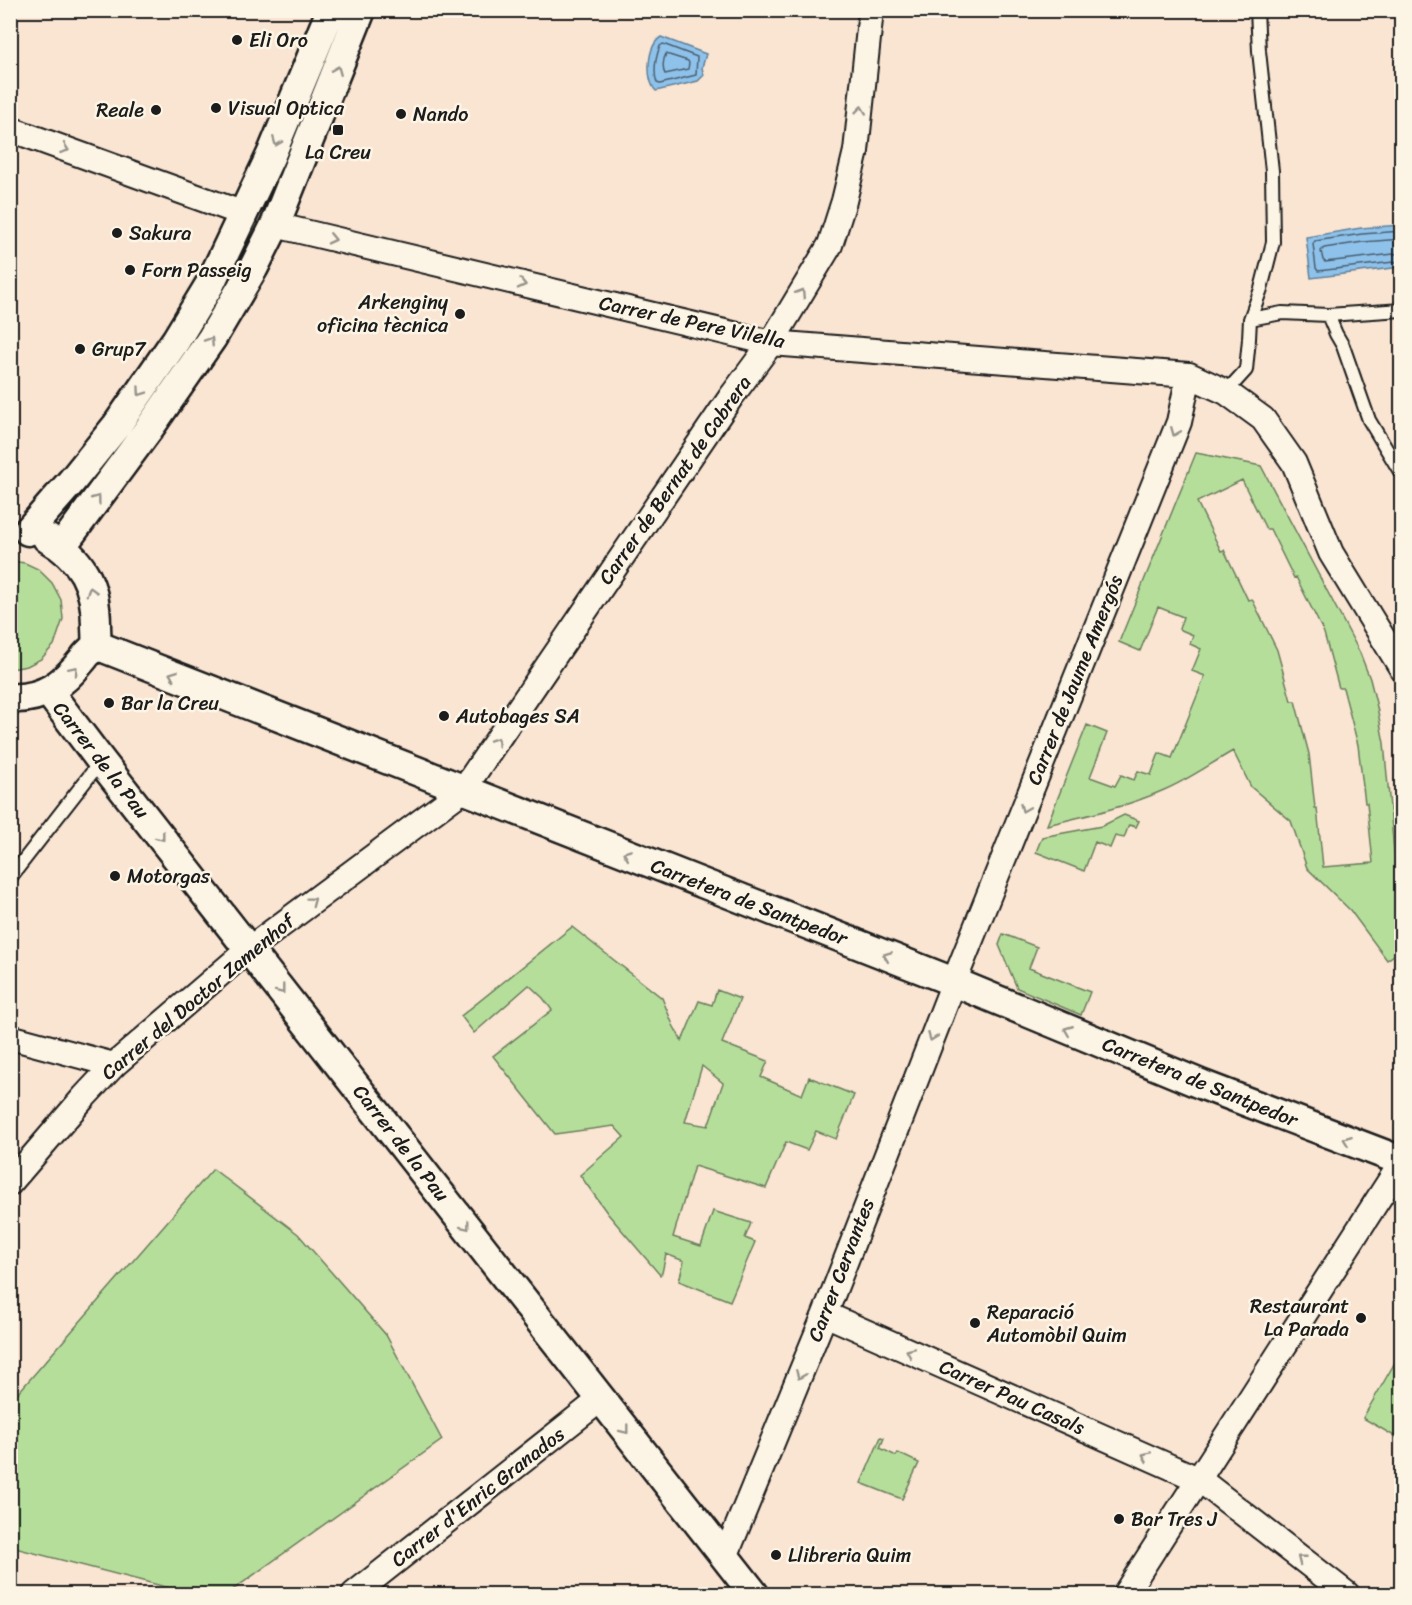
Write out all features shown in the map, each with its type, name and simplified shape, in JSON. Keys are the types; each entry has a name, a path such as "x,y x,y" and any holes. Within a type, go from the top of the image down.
{"street":[{"path":"19,530 71,482 117,425 152,376 210,284 271,155 331,10"},
{"path":"62,546 148,430 212,338 254,267 275,225 362,10"},
{"name":"Carrer de Bernat de Cabrera","path":"463,790 731,397 771,343 830,245 856,151 871,10"},
{"path":"10,129 275,225"},
{"name":"Carrer de Pere Vilella","path":"275,225 771,343 1189,375"},
{"path":"1189,375 1226,392 1263,419 1294,463 1331,553 1395,647 1401,669"},
{"name":"Carrer de Jaume Amergós","path":"954,982 1179,422 1189,375"},
{"path":"10,698 22,699 48,691 69,676 96,645 93,590 81,566 62,546 46,537 19,530"},
{"name":"Carretera de Santpedor","path":"96,645 954,982 1203,1085 1401,1161"},
{"name":"Carrer de la Pau","path":"48,691 754,1594"},
{"name":"Carrer del Doctor Zamenhof","path":"10,1184 114,1065 249,949 463,790"},
{"name":"Carrer Cervantes","path":"725,1557 825,1314 954,982"},
{"path":"10,1037 114,1065"},
{"path":"1125,1594 1200,1480 1401,1161"},
{"name":"Carrer Pau Casals","path":"825,1314 1200,1480 1347,1594"},
{"name":"Carrer d'Enric Granados","path":"354,1594 601,1399"}],"lane":[{"path":"1226,392 1246,370 1250,319 1261,290 1273,242 1272,171 1259,51 1257,10"},
{"path":"1250,319 1282,313 1328,315 1401,310"},
{"path":"1328,315 1343,346 1369,420 1401,475"},
{"path":"10,878 101,761"}],"green space":[{"path":"1196,453 1261,466 1360,653 1370,679 1384,743 1401,927 1401,950 1387,960 1350,910 1307,868 1291,821 1251,787 1233,751 1182,782 1150,796 1047,825 1087,725 1107,733 1090,777 1115,786 1121,775 1134,780 1138,771 1151,775 1159,753 1172,758 1205,676 1192,671 1201,649 1190,644 1193,635 1179,629 1183,617 1158,607 1140,651 1119,642","holes":["1242,480 1266,529 1270,529 1324,633 1339,688 1343,688 1358,745 1373,863 1323,867 1309,754 1295,701 1291,701 1277,650 1252,599 1248,600 1197,502"]},
{"path":"11,561 25,563 38,569 52,583 61,600 63,619 54,645 41,659 27,666 11,669"},
{"path":"1124,815 1139,821 1136,827 1129,825 1124,838 1115,836 1110,848 1095,842 1084,871 1036,852 1042,837 1102,826"},
{"path":"572,927 662,998 682,1041 699,1001 712,1005 717,990 740,999 722,1043 768,1061 761,1077 802,1095 809,1077 854,1095 836,1139 816,1131 807,1150 786,1142 766,1188 694,1166 673,1237 701,1246 713,1211 751,1223 745,1238 755,1242 730,1301 679,1281 684,1261 666,1254 660,1275 608,1214 580,1175 624,1137 614,1126 555,1134 493,1056 552,1010 543,998 529,985 474,1033 461,1016","holes":["702,1066 723,1083 708,1126 685,1122"]},
{"path":"1003,934 1037,947 1029,968 1090,992 1081,1015 1017,988 999,945"},
{"path":"213,1169 298,1234 386,1335 442,1440 227,1594 193,1594 11,1547 11,1401"},
{"path":"1397,1359 1401,1362 1401,1440 1363,1418"},
{"path":"881,1437 884,1438 880,1448 919,1463 902,1499 861,1483"}],"water":[{"path":"661,37 706,54 702,68 704,75 698,81 656,91 650,79 649,63 656,41"},
{"path":"1401,225 1401,267 1311,278 1306,237 1361,228"}],"place":[{"name":"Eli Oro","path":"237,40"},
{"name":"Visual Optica","path":"216,108"},
{"name":"Reale","path":"156,110"},
{"name":"Nando","path":"401,114"},
{"name":"La Creu","path":"338,130"},
{"name":"Sakura","path":"117,233"},
{"name":"Forn Passeig","path":"130,270"},
{"name":"Arkenginy oficina tècnica","path":"460,314"},
{"name":"Grup7","path":"80,349"},
{"name":"Bar la Creu","path":"109,703"},
{"name":"Autobages SA","path":"444,716"},
{"name":"Motorgas","path":"115,876"},
{"name":"Restaurant La Parada","path":"1361,1318"},
{"name":"Reparació Automòbil Quim","path":"975,1323"},
{"name":"Bar Tres J","path":"1119,1519"},
{"name":"Llibreria Quim","path":"776,1555"}]}
